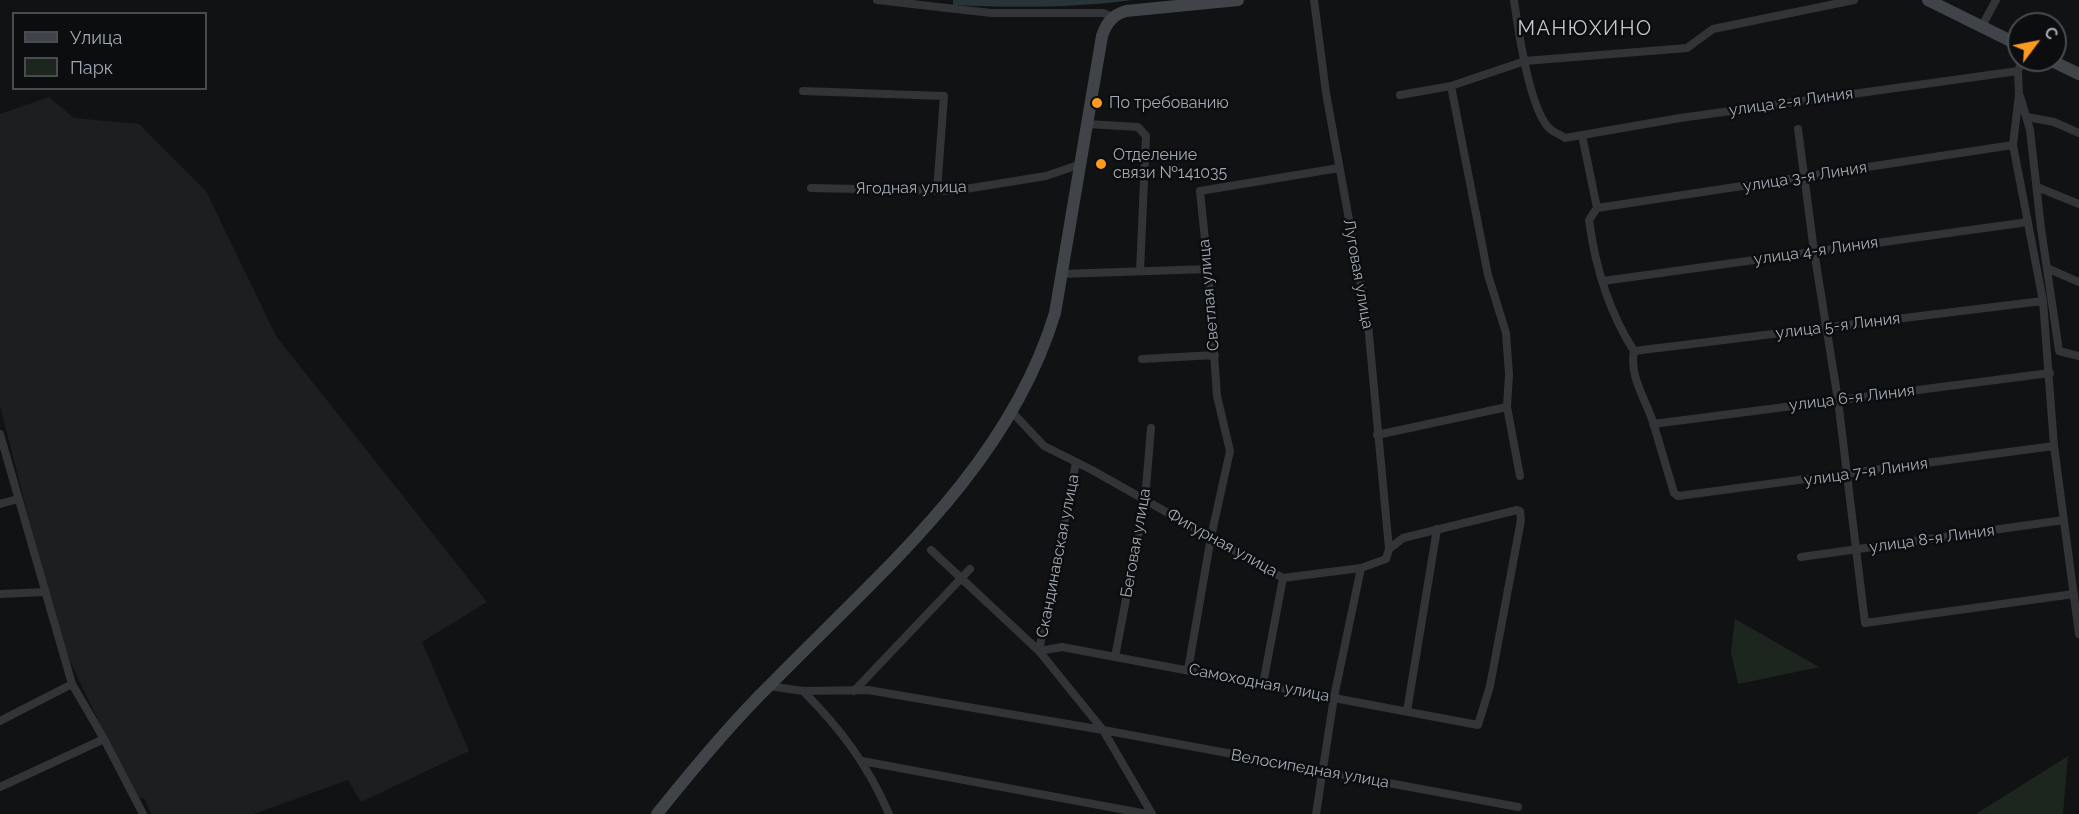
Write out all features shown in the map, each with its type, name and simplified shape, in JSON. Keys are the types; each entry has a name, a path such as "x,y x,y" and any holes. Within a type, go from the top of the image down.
{"street":[{"path":"877,0 991,14 1103,12 1113,17"},
{"path":"657,814 768,686 893,561 963,486 991,446 1011,411 1034,369 1055,313 1104,29 1113,17 1126,11 1238,0"},
{"name":"Луговая улица","path":"1314,0 1326,93 1368,324 1389,549"},
{"path":"1514,0 1525,61"},
{"path":"1400,95 1451,86 1525,61 1687,48 1713,29 1854,0"},
{"path":"1928,0 2007,39"},
{"path":"1982,26 1996,0"},
{"name":"улица 2-я Линия","path":"1525,61 1538,110 1549,128 1566,138 1680,118 2007,72"},
{"path":"2018,72 2019,94 2013,145 2043,301 2054,446 2079,634"},
{"path":"1451,86 1488,275 1506,333 1509,374 1507,407 1520,476"},
{"path":"803,91 945,96 937,191"},
{"path":"2019,94 2027,117 2060,351 2079,356"},
{"path":"2027,117 2054,122 2079,133"},
{"path":"1087,124 1138,127 1146,136 1140,271"},
{"path":"1798,129 1838,400 1865,623 2074,594"},
{"path":"1582,135 1597,208 1589,220 1592,246 1620,327 1634,351 1632,361 1637,382 1653,424"},
{"name":"улица 3-я Линия","path":"1597,208 2013,145"},
{"name":"Ягодная улица","path":"811,188 953,191 1046,176 1081,164"},
{"name":"Светлая улица","path":"1188,670 1211,537 1230,452 1217,396 1200,191 1339,168"},
{"path":"2037,187 2079,204"},
{"name":"улица 4-я Линия","path":"1603,281 2028,222"},
{"path":"1062,273 1208,269"},
{"path":"2049,269 2079,282"},
{"name":"улица 5-я Линия","path":"1634,351 2043,301"},
{"path":"1142,359 1215,355"},
{"name":"улица 6-я Линия","path":"1653,424 2050,373"},
{"path":"1377,435 1507,407"},
{"name":"Фигурная улица","path":"1011,411 1044,446 1283,578 1361,568 1386,559 1389,549 1403,538 1520,511 1521,520 1490,686 1478,725"},
{"name":"улица 7-я Линия","path":"1653,424 1674,494 1678,496 2054,446"},
{"name":"Беговая улица","path":"1115,657 1145,500 1151,428"},
{"path":"0,434 72,684 143,814"},
{"name":"Скандинавская улица","path":"1040,651 1076,462"},
{"path":"0,504 18,499"},
{"name":"улица 8-я Линия","path":"1801,557 2064,520"},
{"path":"1407,711 1437,529"},
{"path":"931,550 1040,651 1103,730 1152,814"},
{"path":"1316,814 1334,697 1361,568"},
{"path":"854,691 970,569"},
{"path":"1263,684 1283,578"},
{"path":"0,594 45,592"},
{"name":"Самоходная улица","path":"1040,651 1062,647 1478,725"},
{"path":"0,721 72,684"},
{"name":"Велосипедная улица","path":"768,686 803,691 868,690 1103,730 1518,807"},
{"path":"803,691 823,711 862,761 878,788 889,814"},
{"path":"0,787 104,739"},
{"path":"862,761 1147,814"}],"shaded area":[{"path":"953,0 1132,0 1088,5 1020,7 953,5"},
{"path":"49,97 74,118 139,124 206,191 276,336 487,602 422,642 469,751 361,802 348,780 254,814 151,814 144,798 135,798 60,640 0,406 0,114"}],"green space":[{"path":"1735,619 1820,667 1738,684 1731,652"},
{"path":"2068,756 2063,814 1976,814"}],"place":[{"name":"По требованию","path":"1097,103"},
{"name":"Отделение связи №141035","path":"1101,164"}],"district":[{"name":"МАНЮХИНО","path":"1585,29"}]}
